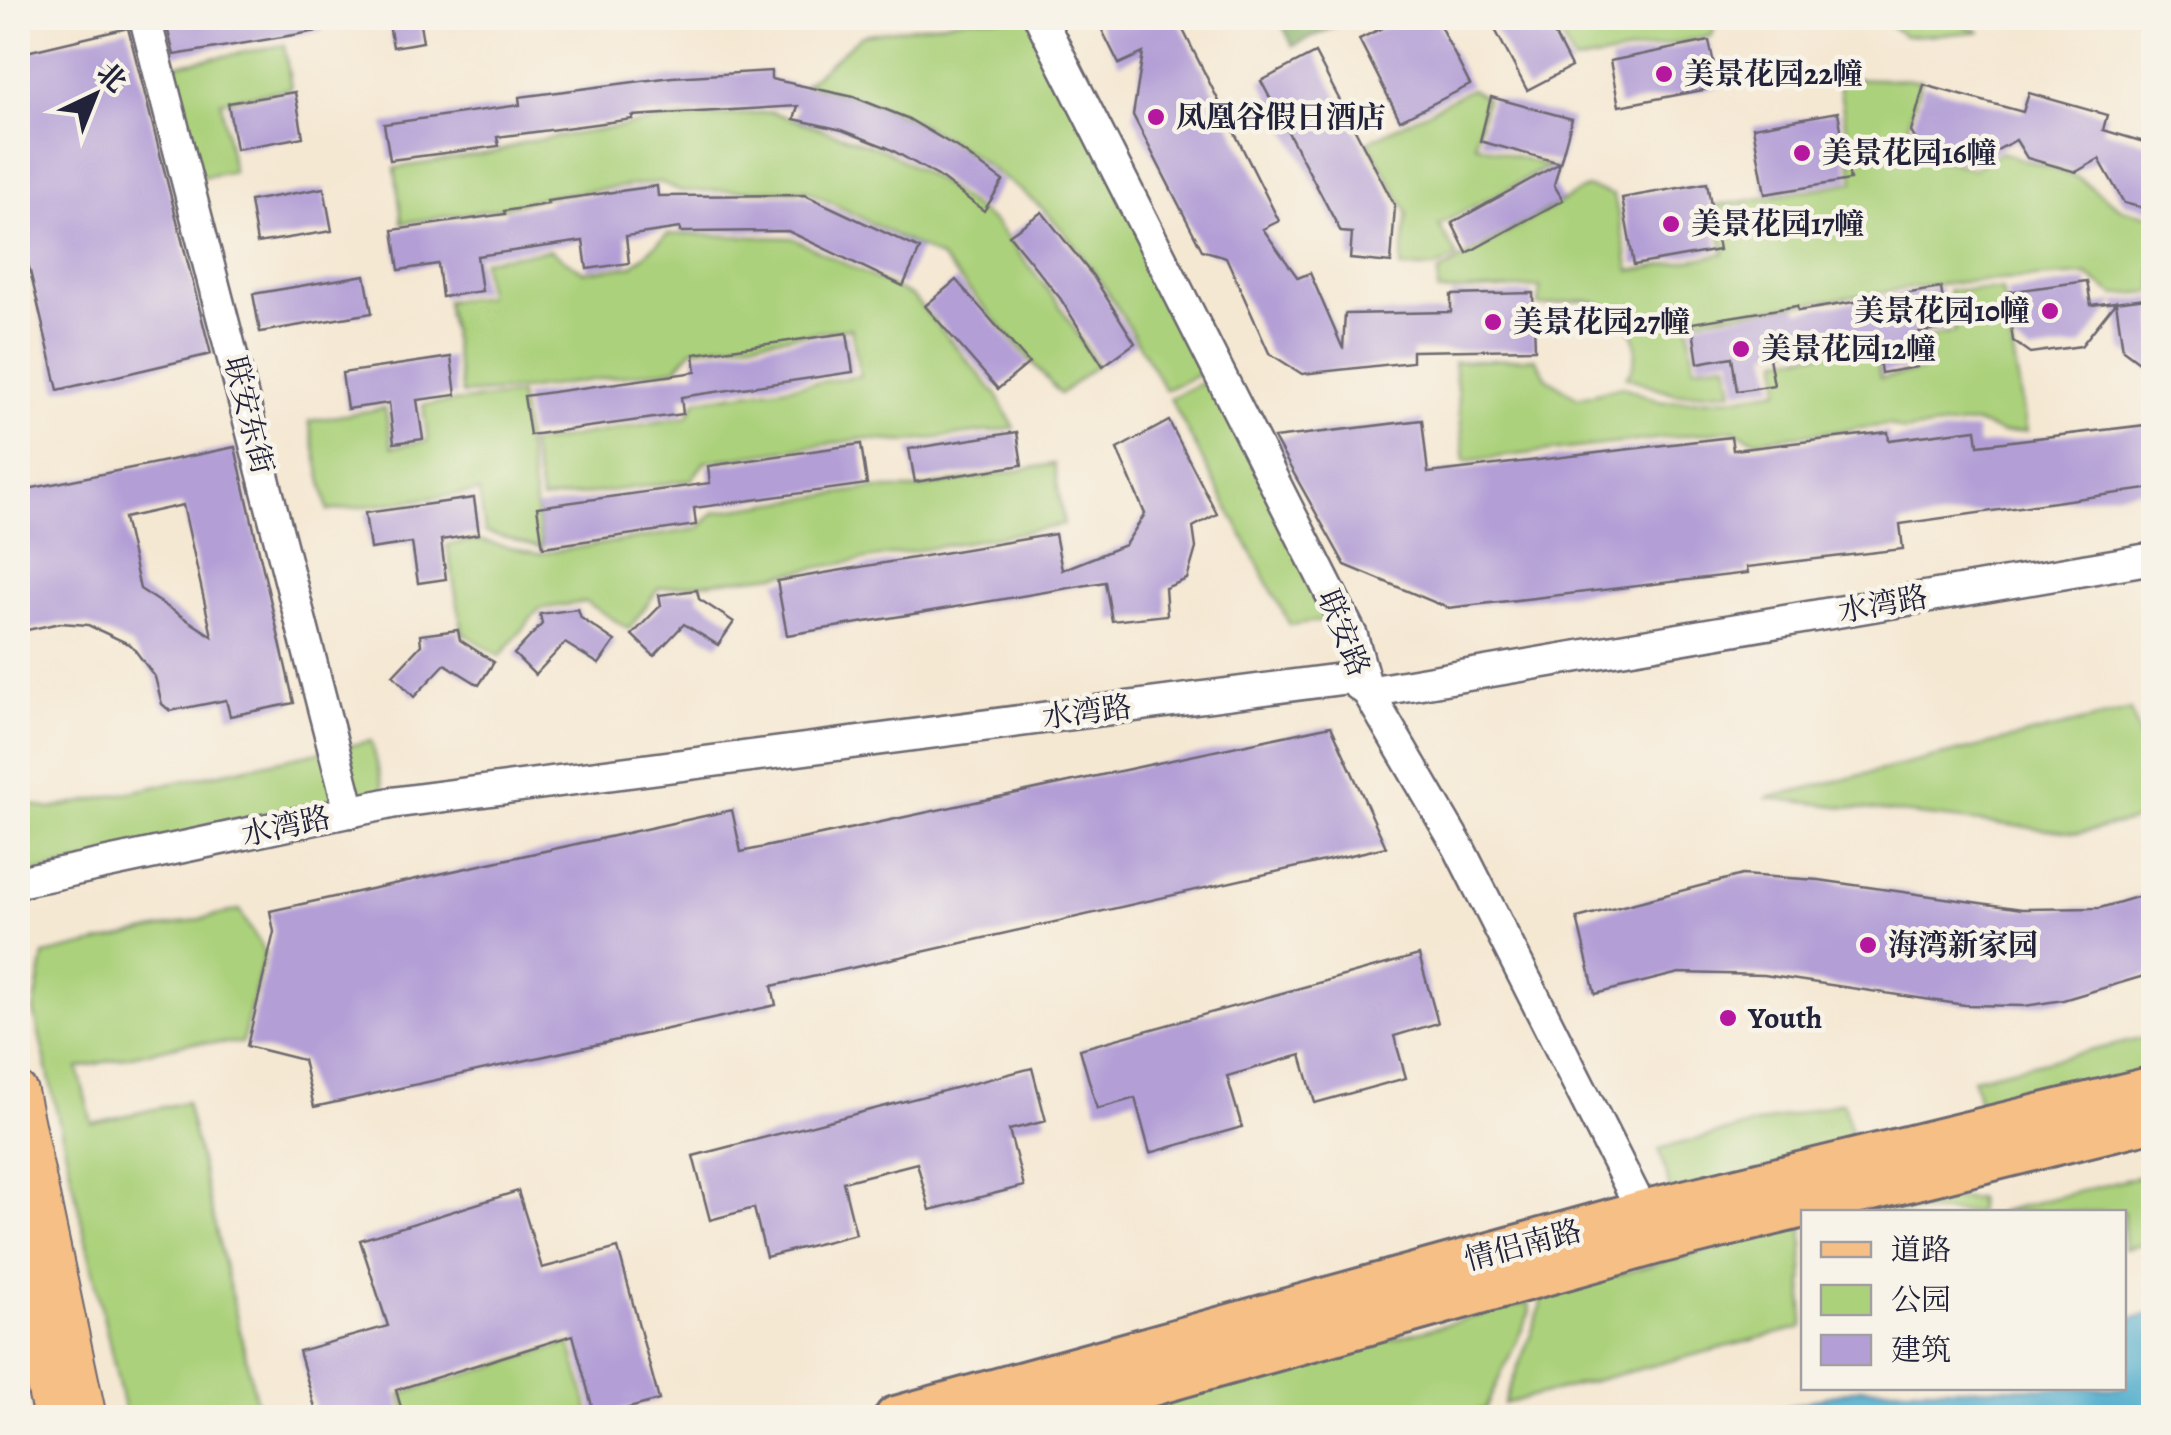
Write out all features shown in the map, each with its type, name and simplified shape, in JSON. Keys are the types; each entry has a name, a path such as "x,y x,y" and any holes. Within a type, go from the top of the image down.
{"highway":[{"name":"情侣南路","path":"896,1418 1651,1227 2154,1088"},
{"name":"情侣南路","path":"1031,1418 1651,1227 2154,1119"}],"main road":[{"path":"18,1092 29,1273 53,1418"},
{"path":"29,1273 87,1418"}],"street":[{"name":"联安东街","path":"145,18 350,812"},
{"name":"联安路","path":"1040,18 1352,636 1368,692 1459,848 1651,1227"},
{"name":"水湾路","path":"18,882 402,802 1349,678 1368,692 2154,558"}],"green space":[{"path":"972,18 1036,18 1212,369 1165,390 1096,275 1064,232 1035,202 975,157 907,117 805,84 862,35"},
{"path":"1279,18 1353,18 1293,46"},
{"path":"1552,18 1717,18 1712,36 1574,63"},
{"path":"1880,18 1945,18 1981,32 1904,36"},
{"path":"284,45 291,88 221,101 233,172 201,177 174,65"},
{"path":"1838,78 1921,80 1906,133 1917,153 1973,169 2001,152 2077,177 2122,209 2153,217 2153,292 2115,295 2087,275 1947,283 1688,320 1694,366 1728,362 1733,391 1676,394 1626,377 1633,365 1635,340 1623,319 1602,304 1582,301 1539,306 1540,287 1438,292 1438,273 1587,187 1614,195 1630,271 1724,254 1716,206 1854,182"},
{"path":"1471,89 1486,98 1475,144 1549,166 1439,225 1457,257 1435,268 1401,268 1407,212 1368,142"},
{"path":"772,112 886,151 936,180 995,223 1058,303 1097,365 1060,394 942,259 806,190 681,191 660,182 548,196 503,208 402,223 395,168 664,120"},
{"path":"668,234 792,238 913,297 997,395 1014,428 907,442 862,439 705,462 691,480 542,500 530,444 687,417 697,400 860,376 851,328 693,349 676,368 524,390 462,394 446,301 487,296 482,260 550,250 584,272 632,266"},
{"path":"1949,290 2002,290 2027,431 2002,433 1976,423 1904,431 1889,425 1755,440 1732,430 1465,461 1454,362 1535,358 1547,378 1578,398 1622,386 1661,402 1730,398 1779,390 1779,358 1872,346 1881,378 1922,371 1920,339 1955,332"},
{"path":"1209,379 1336,619 1290,625 1170,398"},
{"path":"519,395 542,548 485,532 479,492 328,511 309,421 385,408 392,447 428,441 423,405"},
{"path":"1054,464 1064,525 776,575 659,588 629,629 586,602 539,609 500,656 463,633 447,545 477,540 538,554 698,529 715,512 868,489 915,489"},
{"path":"2131,710 2153,784 2153,816 2079,833 1766,798"},
{"path":"371,741 386,800 18,876 18,798 50,809"},
{"path":"239,910 265,952 242,1043 189,1043 78,1068 92,1123 186,1102 260,1417 126,1417 34,1011 44,955"},
{"path":"2153,1036 2153,1079 1983,1119 1973,1078"},
{"path":"1843,1102 1856,1150 1672,1197 1659,1149"},
{"path":"2153,1173 2153,1242 2126,1249 2126,1210 2005,1210"},
{"path":"1977,1198 1978,1210 1851,1210 1885,1201"},
{"path":"1801,1225 1801,1328 1504,1404 1541,1307 1539,1296"},
{"path":"1529,1302 1530,1312 1485,1409 1458,1417 1097,1418"},
{"path":"570,1343 591,1417 408,1417 401,1394"}],"water":[{"path":"2153,1313 2153,1417 1747,1417 1852,1390 2126,1390 2126,1320"}],"building":[{"path":"323,18 324,30 174,55 165,19"},
{"path":"388,18 419,18 423,42 393,47"},
{"path":"1096,18 1177,18 1279,221 1263,229 1298,278 1310,273 1343,349 1345,314 1451,312 1451,295 1533,293 1535,349 1412,351 1412,362 1302,374 1269,353 1226,257 1202,250 1133,115 1143,53 1119,64"},
{"path":"1403,18 1436,18 1470,85 1400,120 1359,39"},
{"path":"1489,18 1546,18 1571,67 1527,90"},
{"path":"128,28 211,354 58,390 18,220 18,54"},
{"name":"美景花园22幢","path":"1709,41 1719,87 1619,106 1610,61"},
{"path":"1315,53 1395,206 1391,263 1350,259 1352,233 1341,232 1261,81"},
{"path":"771,71 771,79 854,97 907,118 1003,181 984,211 938,176 888,148 842,130 794,119 798,106 632,116 633,119 497,137 499,146 390,160 384,124 520,105 519,97 672,77"},
{"path":"1924,85 2023,112 2029,93 2107,115 2103,130 2154,145 2154,211 2124,203 2099,159 2076,172 2027,158 2016,140 1971,164 1922,150 1911,132"},
{"path":"295,92 303,137 236,149 228,103"},
{"path":"1491,97 1572,119 1560,163 1480,141"},
{"name":"美景花园16幢","path":"1838,112 1850,180 1765,194 1753,127"},
{"path":"1560,163 1554,185 1563,200 1467,253 1452,223"},
{"name":"美景花园17幢","path":"1707,183 1719,250 1634,265 1622,198"},
{"path":"657,186 658,196 805,195 920,249 903,286 788,231 680,232 680,228 626,236 629,263 587,269 583,241 477,256 482,291 442,297 438,264 399,270 393,230 505,214 504,211 548,204 547,201"},
{"path":"324,188 332,231 257,243 250,201"},
{"path":"1042,212 1093,276 1135,343 1103,366 1060,298 1009,235"},
{"path":"365,275 372,313 260,332 253,294"},
{"path":"956,280 1029,363 998,389 925,306"},
{"name":"美景花园10幢","path":"2087,281 2091,305 2154,297 2154,373 2123,350 2116,302 2081,346 2030,353 2013,341 2007,292"},
{"path":"1941,288 1947,329 1912,334 1917,367 1881,373 1876,339 1841,345 1841,340 1768,352 1774,385 1737,391 1732,357 1698,363 1692,323"},
{"path":"847,333 853,372 681,397 683,414 530,435 524,396 696,372 694,354"},
{"path":"451,357 456,395 417,400 423,439 394,443 389,403 347,409 342,373"},
{"path":"1422,420 1428,473 1731,437 1733,450 1888,432 1889,440 1976,429 1978,445 2154,424 2154,488 1900,524 1903,549 1747,567 1748,573 1448,608 1345,565 1274,438"},
{"path":"1169,421 1217,514 1193,527 1196,548 1187,579 1165,588 1167,615 1112,621 1105,582 787,635 777,581 1055,534 1062,570 1125,545 1145,514 1117,449"},
{"path":"1017,432 1022,465 915,482 909,449"},
{"path":"861,444 867,484 694,508 696,525 543,547 537,507 710,483 708,466"},
{"path":"235,447 294,703 230,716 226,700 170,711 162,704 155,677 131,645 88,625 60,623 18,632 18,491","holes":["183,505 212,636 140,589 124,518"]},
{"path":"474,498 479,534 441,540 446,579 418,583 412,543 370,549 365,513"},
{"path":"697,590 699,599 734,622 718,645 684,624 654,656 632,635 661,605 659,595"},
{"path":"578,609 581,618 615,641 599,664 565,643 535,675 514,654 542,624 540,614"},
{"path":"458,630 460,640 494,662 479,685 445,664 414,697 393,675 421,645 420,635"},
{"path":"1331,726 1386,847 772,986 776,1005 314,1107 303,1060 247,1046 274,932 270,911 732,810 741,852"},
{"name":"海湾新家园","path":"1742,875 1819,880 2022,909 2100,908 2154,892 2154,973 2063,1000 2025,1006 1965,1005 1764,975 1679,973 1595,994 1577,918"},
{"path":"1419,955 1438,1023 1394,1036 1406,1078 1315,1103 1301,1055 1227,1076 1242,1127 1150,1153 1135,1098 1097,1109 1080,1049"},
{"path":"1032,1068 1046,1121 1009,1130 1024,1186 930,1210 917,1163 843,1182 856,1234 766,1257 754,1208 710,1220 693,1156"},
{"path":"518,1191 542,1268 618,1248 659,1400 595,1417 573,1335 396,1390 404,1418 318,1418 299,1351 388,1326 360,1240"}],"place":[{"name":"美景花园22幢","path":"1664,74"},
{"name":"凤凰谷假日酒店","path":"1156,117"},
{"name":"美景花园16幢","path":"1802,153"},
{"name":"美景花园17幢","path":"1671,224"},
{"name":"美景花园10幢","path":"2050,311"},
{"name":"美景花园27幢","path":"1493,322"},
{"name":"美景花园12幢","path":"1741,349"},
{"name":"海湾新家园","path":"1868,945"},
{"name":"Youth","path":"1728,1018"}]}
